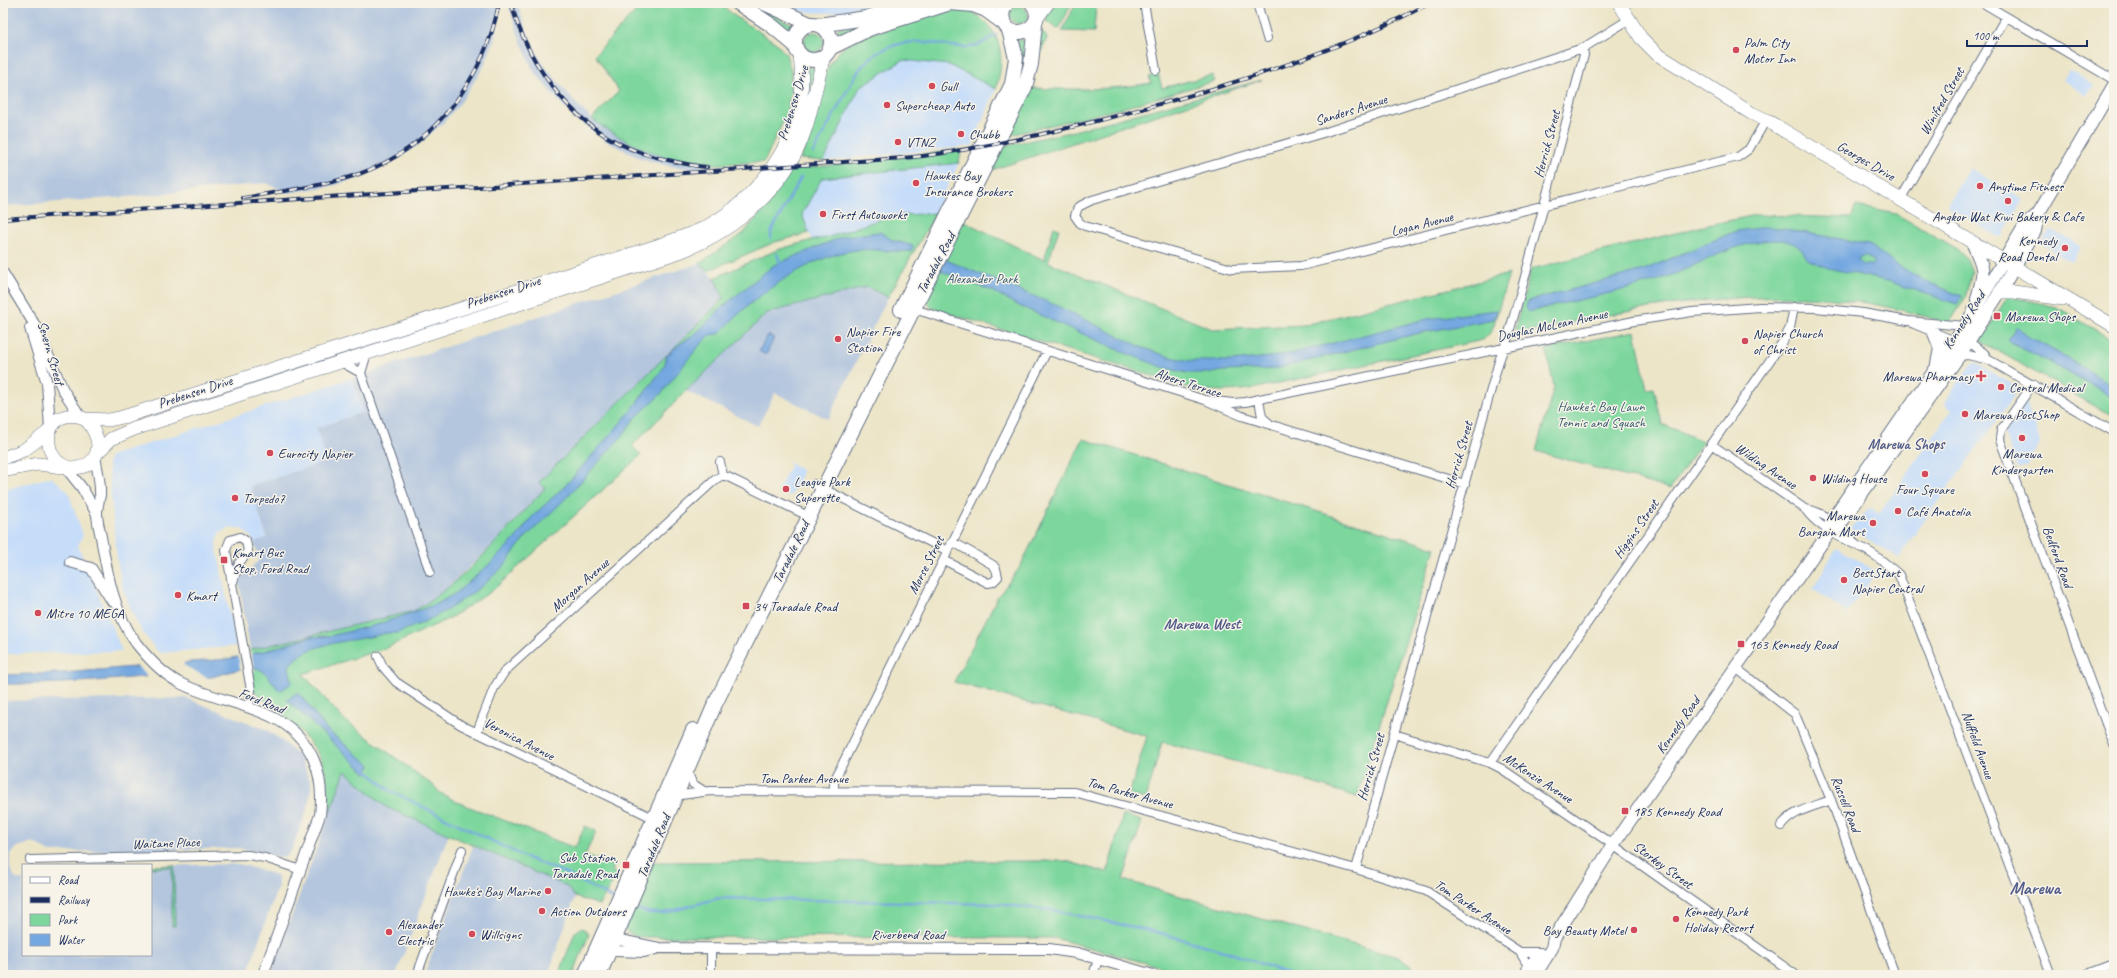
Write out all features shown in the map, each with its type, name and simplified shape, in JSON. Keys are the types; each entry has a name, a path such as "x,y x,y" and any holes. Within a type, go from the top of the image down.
{"highway":[{"path":"738,3 771,25 798,49 804,57 814,60 871,28 950,4 962,4 979,8 1007,27 1022,32 1036,21 1036,9 1032,3"},
{"path":"764,3 828,32 830,37 827,52"},
{"path":"798,49 797,34 801,29 815,25 866,18 914,3"},
{"name":"Taradale Road","path":"908,307 1012,84 1016,58 1002,13 1007,3"},
{"name":"Taradale Road","path":"659,821 674,796 715,704 818,486 908,307 1024,87 1031,64 1036,21"},
{"name":"Taradale Road","path":"585,975 606,941 621,909 659,821 708,698 805,514"},
{"name":"Taradale Road","path":"599,975 606,941"}],"main road":[{"path":"1036,21 1048,3"},
{"name":"Georges Drive","path":"1620,3 1641,38 1658,54 1751,113 1766,120 2114,326"},
{"name":"Prebensen Drive","path":"82,418 109,420 123,417 642,251 700,230 718,220 747,197 762,182 784,149 795,122 801,95 798,49"},
{"name":"Prebensen Drive","path":"96,455 111,439 134,429 682,251 726,230 753,209 788,166 804,132 827,52"},
{"name":"Kennedy Road","path":"1529,975 1540,952 1545,945 1554,938 1613,845 1833,526 1973,313 2035,230 2038,214 2114,85"},
{"path":"1972,242 1983,267 1984,274 1973,313"},
{"name":"Kennedy Road","path":"1833,526 1969,342 2000,292 2009,264"},
{"path":"2000,292 2014,292 2069,300"},
{"path":"1934,334 1940,348 1934,373"},
{"path":"3,458 24,450 49,430 61,418 70,416 82,418 94,432 97,442 96,455 83,467 38,464 3,471"},
{"path":"49,430 51,451 65,467"},
{"name":"Kennedy Road","path":"1529,975 1552,948 1554,938"}],"street":[{"path":"1144,3 1156,70"},
{"path":"1257,3 1267,38"},
{"path":"1983,3 2114,80"},
{"name":"Winifred Street","path":"1900,200 2006,16"},
{"name":"Sanders Avenue","path":"1076,211 1080,205 1092,200 1323,133 1583,48 1630,19"},
{"name":"Herrick Street","path":"1356,869 1544,206 1583,58 1583,48"},
{"name":"Logan Avenue","path":"1076,211 1078,221 1084,226 1220,266 1246,270 1302,266 1738,157 1749,149 1766,120"},
{"name":"Severn Street","path":"3,273 24,311 36,327 63,390 82,418"},
{"name":"Alpers Terrace","path":"908,307 1205,400 1242,416 1270,423 1465,484"},
{"name":"Douglas McLean Avenue","path":"1205,400 1232,403 1259,399 1671,314 1737,308 1794,308 1857,312 1908,321 1965,326"},
{"name":"Higgins Street","path":"1490,763 1782,343 1790,328 1794,308"},
{"name":"Severn Street","path":"24,311 47,383 49,430"},
{"name":"Douglas McLean Avenue","path":"1908,321 1934,334 1955,341 1969,342"},
{"path":"1969,342 1984,352 1989,360"},
{"name":"Morse Street","path":"834,791 834,781 1047,351"},
{"path":"367,353 361,373 430,572"},
{"path":"1959,356 1968,355 1989,360 2114,432"},
{"path":"341,362 361,373"},
{"name":"Bedford Road","path":"2033,384 2001,430 2000,440 2114,745"},
{"path":"1259,399 1262,417 1270,423"},
{"name":"Wilding Avenue","path":"1711,444 1805,508 1810,515 1833,526"},
{"name":"Ford Road","path":"96,455 100,494 97,514"},
{"path":"720,462 724,475 805,514"},
{"name":"Ford Road","path":"65,467 82,488 97,514 116,605 129,632 152,661 179,682 218,699 272,716 292,730 307,747 318,770 322,792 320,815 263,975"},
{"name":"Morgan Avenue","path":"477,732 494,688 505,671 713,482 724,475"},
{"path":"818,486 948,551"},
{"name":"Nuffield Avenue","path":"1833,526 1851,537 1855,544 1896,572 1904,585 2051,975"},
{"path":"233,582 235,571 248,551 248,544 240,537 233,538 227,543 227,554 249,679 252,700 249,708"},
{"path":"944,560 988,583 993,582 998,577 996,568 952,542"},
{"path":"227,554 233,559 244,557"},
{"path":"70,562 90,568 116,605"},
{"name":"Veronica Avenue","path":"378,656 383,667 396,682 460,725 659,821"},
{"name":"Russell Road","path":"1736,668 1795,714 1831,800 1895,975"},
{"name":"McKenzie Avenue","path":"1394,734 1490,763 1515,777 1613,845"},
{"path":"686,769 693,784 704,791"},
{"name":"Tom Parker Avenue","path":"674,796 704,791 1074,792 1356,869 1426,891 1520,952 1527,964 1529,975"},
{"path":"1781,826 1787,818 1795,813 1831,800"},
{"name":"Storkey Street","path":"1613,845 1796,975"},
{"path":"417,975 462,850"},
{"name":"Waitane Place","path":"30,860 248,855 265,858 300,870"},
{"name":"Riverbend Road","path":"606,941 620,940 659,948 1049,949 1077,953 1153,975"},
{"path":"711,948 711,975"},
{"name":"Tom Parker Avenue","path":"1520,952 1540,952"},
{"path":"1093,975 1098,960"},
{"path":"2085,975 2114,964"}],"shaded area":[{"path":"3,3 501,3 494,41 483,68 461,102 443,123 414,148 390,163 361,177 336,185 288,193 266,183 140,196 3,206"},
{"path":"508,3 517,3 532,45 544,65 578,106 592,119 612,133 671,158 705,164 699,169 669,166 640,158 606,141 581,121 559,102 533,70 519,37"},
{"path":"780,3 883,4 832,13 803,12"},
{"path":"903,60 949,65 996,89 972,146 824,161 860,87"},
{"path":"2069,70 2094,85 2087,96 2063,80"},
{"path":"959,163 934,214 890,216 826,238 812,240 802,214 822,178"},
{"path":"1970,168 2023,200 2002,236 1998,237 1947,206"},
{"path":"2050,229 2081,246 2072,262 2041,244"},
{"path":"700,263 714,278 724,298 539,482 545,487 491,547 436,598 414,611 250,650 239,581 259,560 254,542 267,538 250,486 327,461 316,428 363,412 352,378"},
{"path":"867,287 888,297 828,419 775,393 758,426 686,391 767,313"},
{"name":"Marewa Shops","path":"1976,363 2017,387 2018,390 1898,558 1851,529 1851,527 1870,508 1879,514 1951,410 1945,405 1947,398 1971,364"},
{"path":"352,378 363,412 316,428 327,461 250,486 267,539 254,542 242,529 227,528 219,534 216,544 236,646 159,653 145,636 136,621 123,590 117,558 108,464 110,456"},
{"name":"Marewa Kindergarten","path":"2026,401 2040,442 2026,466 2017,469 2004,433"},
{"path":"787,462 799,468 802,472 791,496 778,490 790,466"},
{"path":"51,477 68,491 83,535 78,546 122,651 3,654 3,490"},
{"name":"BestStart Napier Central","path":"1839,549 1877,572 1847,613 1813,589 1835,550"},
{"path":"186,698 267,730 300,757 312,785 308,807 291,851 284,858 239,848 50,852 39,845 30,843 18,847 10,854 10,869 16,879 22,880 22,956 152,956 152,866 239,864 277,875 278,886 247,975 3,975 3,701"},
{"path":"345,771 386,807 449,834 396,975 270,975"},
{"path":"473,846 567,886 575,897 548,975 424,975"}],"green space":[{"path":"643,3 719,3 736,17 775,42 786,54 791,71 790,96 785,117 764,162 705,164 675,160 631,143 592,119 619,91 595,55"},
{"path":"751,3 755,3 778,18 795,25 790,31 787,31"},
{"path":"926,3 931,3 839,37 837,30 839,28"},
{"path":"1055,3 1072,3 1060,27 1057,29 1046,21 1048,12"},
{"path":"1076,3 1096,3 1094,32 1062,31"},
{"path":"1015,6 1023,6 1028,11 1026,22 1023,24 1015,24 1010,19 1010,11"},
{"path":"948,9 970,11 976,14 992,29 1001,54 1000,71 996,89 949,65 903,60 860,87 824,161 800,159 811,133 827,70 840,50 864,36"},
{"path":"810,32 818,32 824,38 824,46 818,52 810,52 804,46 804,38"},
{"path":"1040,32 1044,33 1047,38 1038,58"},
{"path":"1018,40 1027,41 1021,81 1012,94"},
{"path":"807,67 813,68 815,71 807,97"},
{"path":"1158,73 1162,88 1212,75 1215,81 1119,109 1002,137 1032,88 1092,89 1121,87 1151,83 1149,77"},
{"path":"1262,80 992,170 1004,146 1070,132"},
{"path":"961,150 959,163 822,178 802,214 809,233 775,242 707,271 700,263 744,233 768,203 789,170"},
{"path":"1856,206 1896,214 1956,248 1967,259 1972,272 1965,298 1949,324 1895,309 1841,300 1787,297 1734,298 1681,304 1627,312 1519,333 1515,329 1531,269 1708,225 1756,215 1851,218"},
{"path":"936,213 888,297 867,287 767,313 686,391 632,446 641,455 492,591 450,618 386,648 303,674 343,719 435,787 439,792 457,802 575,848 585,826 596,831 585,855 614,866 612,872 618,874 599,905 575,897 566,886 386,807 345,771 330,812 327,779 316,750 300,731 253,690 250,650 414,611 451,585 500,538 545,488 539,482 724,298 714,278 777,250 812,240 826,238 890,216"},
{"name":"Alexander Park","path":"961,220 1044,260 1054,227 1059,229 1048,262 1212,329 1304,325 1509,274 1492,331 1483,340 1256,388 1213,391 1188,387 931,308 925,297"},
{"path":"2008,296 2057,307 2114,341 2114,417 1982,342 1982,338"},
{"name":"Hawke's Bay Lawn Tennis and Squash","path":"1635,331 1647,389 1654,388 1662,424 1703,441 1670,489 1536,451 1554,387 1546,349"},
{"path":"1083,439 1435,548 1357,797 1290,776 1162,742 1146,799 1129,795 1147,736 954,682 997,598 1020,567"},
{"path":"1123,815 1142,821 1123,880 1398,957 1423,975 1190,975 1054,938 637,937 627,932 624,925 652,862 1066,861 1107,873"},
{"path":"174,865 175,926 172,926 172,867 152,868 152,866"},
{"path":"580,928 584,929 589,934 573,975 559,975 575,932"}],"water":[{"path":"1768,227 1868,244 1892,262 1925,281 1961,296 1957,304 1888,281 1828,268 1807,259 1802,250 1795,244 1776,240 1747,244 1719,254 1678,273 1631,288 1528,312 1526,307 1528,301 1644,270 1736,231","holes":["1865,255 1875,262 1872,265 1863,265 1860,263 1858,258"]},
{"path":"880,232 892,240 913,246 911,251 858,250 832,255 814,262 779,282 762,294 746,307 719,334 710,335 698,347 660,395 634,419 623,435 565,499 523,540 504,566 482,586 449,609 424,622 397,633 386,633 333,643 307,651 297,657 289,666 292,683 280,691 265,673 259,669 253,668 246,668 200,679 163,675 63,683 3,684 3,675 63,673 227,659 265,651 310,637 330,636 376,625 437,604 456,593 491,563 515,539 532,517 566,485 630,412 664,367 667,355 695,334 720,309 774,265 844,236"},
{"path":"946,260 1055,305 1143,348 1170,357 1190,361 1232,361 1270,357 1294,353 1427,319 1497,310 1494,319 1415,334 1275,369 1188,373 1165,368 1128,354 1015,304 995,292 941,271 941,262"},
{"path":"2017,326 2027,336 2073,361 2114,387 2114,398 2062,368 2011,343 2008,340"},
{"path":"768,335 774,338 766,355 759,351"},
{"path":"298,692 327,730 370,765 367,774 287,700"}],"pier":[{"path":"251,652 255,671 241,672 238,655"},
{"path":"187,660 183,665 212,680 183,681 165,677 144,680 147,676 136,665"}],"waterway":[{"path":"813,153 854,78 869,59 878,53 898,44 921,42 956,47 970,47 987,41 996,35"},
{"path":"771,239 771,232 801,177"},
{"path":"777,254 781,265"},
{"path":"366,770 389,790 525,857 567,874 614,899"},
{"path":"633,908 650,913 665,913 719,898 997,904 1051,910 1153,931 1228,952 1292,975"}],"railway":[{"path":"243,198 316,185 359,174 386,162 410,147 432,128 452,107 468,83 482,58 492,31 499,3"},
{"path":"511,3 519,27 530,51 558,94 576,113 596,129 618,143 642,153 707,167"},
{"path":"3,219 883,159 951,152 1007,142 1090,123 1254,76 1362,36 1430,3"}],"place":[{"name":"Palm City Motor Inn","path":"1736,50"},
{"name":"Gull","path":"932,86"},
{"name":"Supercheap Auto","path":"887,105"},
{"name":"Chubb","path":"961,134"},
{"name":"VTNZ","path":"898,142"},
{"name":"Hawkes Bay Insurance Brokers","path":"916,183"},
{"name":"Anytime Fitness","path":"1980,186"},
{"name":"Angkor Wat Kiwi Bakery & Cafe","path":"2008,201"},
{"name":"First Autoworks","path":"823,214"},
{"name":"Kennedy Road Dental","path":"2065,248"},
{"name":"Marewa Shops","path":"1997,316"},
{"name":"Napier Fire Station","path":"838,339"},
{"name":"Napier Church of Christ","path":"1745,341"},
{"name":"Marewa Pharmacy","path":"1981,376"},
{"name":"Central Medical","path":"2001,387"},
{"name":"Marewa PostShop","path":"1965,414"},
{"name":"Marewa Kindergarten","path":"2022,438"},
{"name":"Eurocity Napier","path":"270,453"},
{"name":"Four Square","path":"1925,474"},
{"name":"Wilding House","path":"1813,478"},
{"name":"League Park Superette","path":"786,489"},
{"name":"Torpedo7","path":"235,498"},
{"name":"Café Anatolia","path":"1898,511"},
{"name":"Marewa Bargain Mart","path":"1873,523"},
{"name":"Kmart Bus Stop, Ford Road","path":"224,560"},
{"name":"BestStart Napier Central","path":"1844,580"},
{"name":"Kmart","path":"178,595"},
{"name":"34 Taradale Road","path":"746,606"},
{"name":"Mitre 10 MEGA","path":"38,613"},
{"name":"163 Kennedy Road","path":"1741,644"},
{"name":"185 Kennedy Road","path":"1625,811"},
{"name":"Sub Station, Taradale Road","path":"626,865"},
{"name":"Hawke's Bay Marine","path":"548,891"},
{"name":"Action Outdoors","path":"542,911"},
{"name":"Kennedy Park Holiday Resort","path":"1676,919"},
{"name":"Bay Beauty Motel","path":"1634,930"},
{"name":"Alexander Electric","path":"389,932"},
{"name":"Willsigns","path":"472,934"}],"district":[{"name":"Marewa Shops","path":"1906,444"},
{"name":"Marewa West","path":"1202,624"},
{"name":"Marewa","path":"2035,888"}]}
